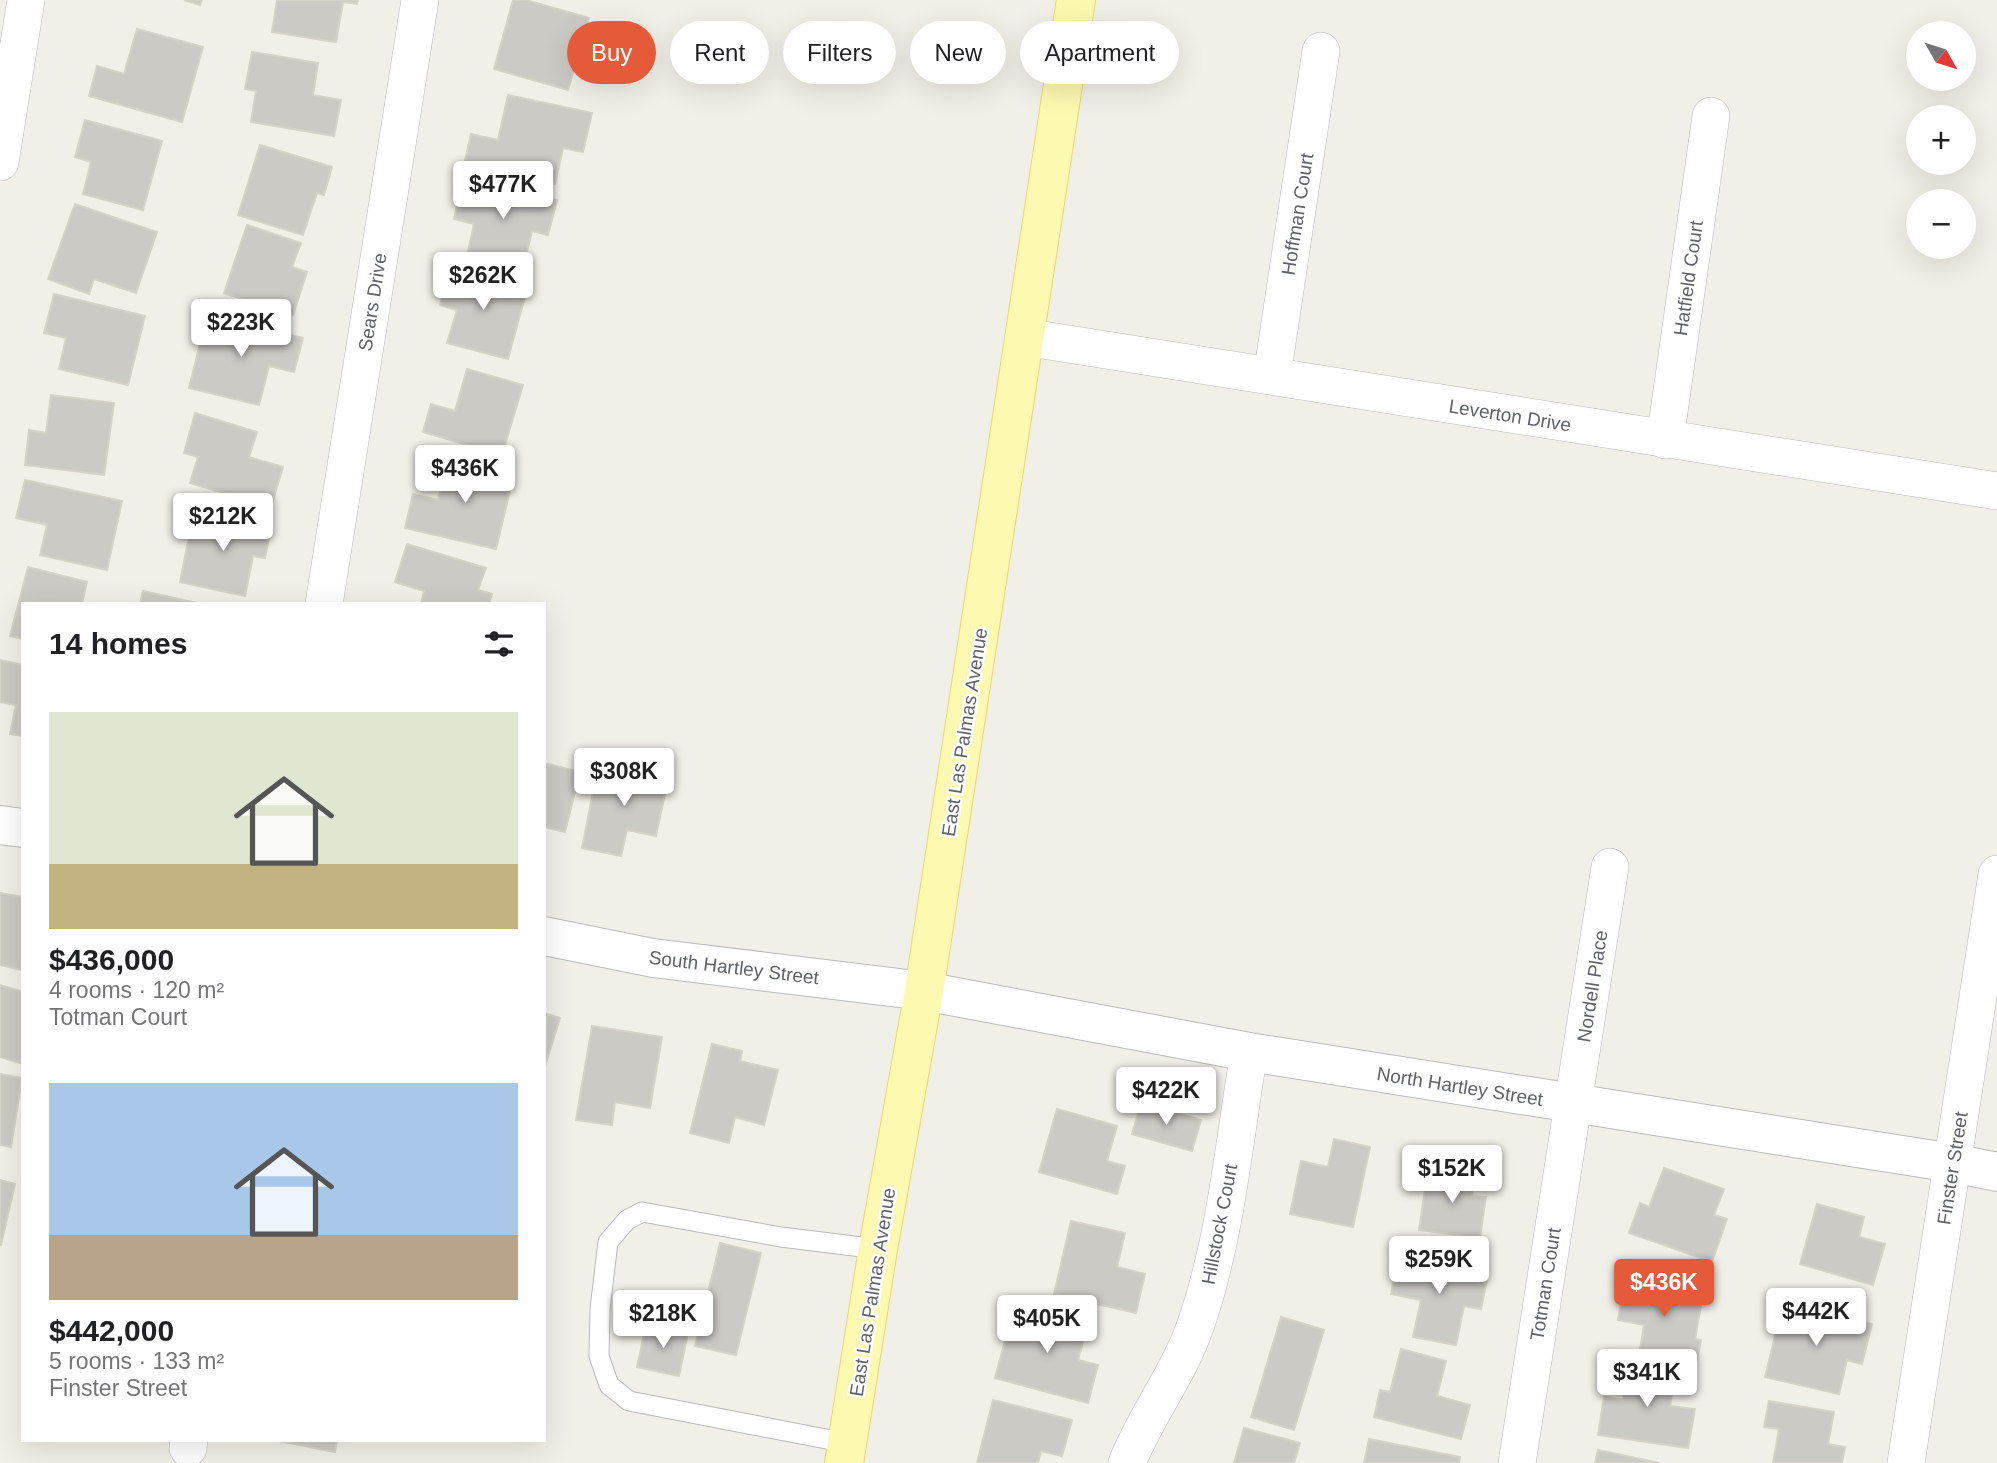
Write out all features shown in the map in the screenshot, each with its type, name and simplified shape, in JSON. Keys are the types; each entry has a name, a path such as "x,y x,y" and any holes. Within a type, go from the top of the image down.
{"main road":[{"name":"East Las Palmas Avenue","path":"846,1453 878,1249 924,991 1076,0"}],"street":[{"path":"0,162 26,0"},
{"name":"Sears Drive","path":"324,602 420,0"},
{"name":"Hoffman Court","path":"1272,376 1321,51"},
{"name":"Hatfield Court","path":"1665,440 1711,116"},
{"name":"Leverton Drive","path":"1024,337 1997,492"},
{"path":"0,825 21,828"},
{"name":"Nordell Place","path":"1574,1104 1610,867"},
{"name":"Finster Street","path":"1906,1463 1997,874"},
{"name":"South Hartley Street","path":"546,936 653,958 924,991"},
{"name":"North Hartley Street","path":"924,991 1249,1052 1997,1172"},
{"name":"Hillstock Court","path":"1127,1463 1195,1328 1213,1269 1249,1052"},
{"name":"Totman Court","path":"1517,1463 1574,1104"}],"lane":[{"path":"846,1453 629,1401 610,1385 599,1356 600,1309 608,1242 627,1220 642,1212 781,1237 878,1249"}],"building":[{"path":"184,0 202,0 200,5"},
{"path":"277,0 358,0 357,4 343,2 336,42 272,32"},
{"path":"513,0 526,0 589,18 588,21 567,21 568,90 494,69"},
{"path":"137,29 203,47 182,122 89,96 97,66 124,74"},
{"path":"252,52 318,63 313,95 341,100 334,136 251,122 256,91 245,89"},
{"path":"508,95 592,113 583,152 563,148 555,184 464,165 471,134 498,140"},
{"path":"85,120 162,141 143,210 83,194 91,162 75,157"},
{"path":"260,145 332,167 324,195 317,193 303,235 238,215"},
{"path":"463,179 557,200 548,235 532,231 523,269 467,256 474,224 454,219"},
{"path":"75,204 157,232 136,293 94,279 89,294 48,279"},
{"path":"247,225 301,243 292,267 307,272 293,315 224,293"},
{"path":"450,268 527,289 508,359 447,343 457,310 440,305"},
{"path":"54,294 145,316 128,385 59,369 66,338 44,333"},
{"path":"207,315 303,338 294,372 269,366 259,405 189,388"},
{"path":"467,369 523,385 502,455 423,432 431,404 455,411"},
{"path":"51,395 114,403 104,475 25,465 29,430 46,433"},
{"path":"195,413 257,432 249,457 283,467 271,507 190,483 198,457 184,453"},
{"path":"448,459 514,474 496,549 405,528 413,494 438,500"},
{"path":"25,480 122,501 107,570 40,555 47,525 16,518"},
{"path":"194,512 271,528 265,558 253,556 245,596 180,582"},
{"path":"407,544 486,568 478,590 492,594 490,602 421,602 424,591 395,582"},
{"path":"28,567 87,582 82,602 21,602 21,639 10,636"},
{"path":"143,591 192,602 140,602"},
{"path":"0,660 21,665 21,736 10,734 16,705 0,702"},
{"path":"546,764 580,772 565,832 546,827"},
{"path":"650,766 670,770 656,836 627,830 621,856 582,848 598,767 647,777"},
{"path":"0,893 21,897 21,970 0,965"},
{"path":"0,985 21,991 21,1063 0,1057"},
{"path":"546,1014 560,1018 546,1063"},
{"path":"592,1026 662,1037 650,1108 615,1102 612,1125 576,1120"},
{"path":"712,1044 742,1051 740,1061 778,1070 764,1125 735,1117 729,1143 690,1133"},
{"path":"0,1074 21,1078 21,1084 11,1147 0,1145"},
{"path":"1141,1103 1201,1120 1192,1151 1132,1134"},
{"path":"1057,1109 1117,1126 1107,1161 1125,1166 1117,1194 1039,1172"},
{"path":"1334,1139 1370,1147 1353,1227 1290,1214 1301,1161 1328,1167"},
{"path":"1664,1168 1724,1189 1714,1215 1727,1219 1712,1262 1629,1233 1640,1203 1649,1207"},
{"path":"1428,1169 1475,1175 1472,1196 1486,1197 1480,1238 1419,1230"},
{"path":"0,1180 15,1184 1,1245 0,1245"},
{"path":"1817,1204 1864,1217 1859,1237 1885,1244 1873,1285 1800,1264"},
{"path":"1071,1221 1125,1233 1117,1267 1145,1274 1136,1313 1054,1294"},
{"path":"720,1243 761,1253 736,1355 695,1346"},
{"path":"1398,1256 1488,1274 1481,1309 1464,1306 1456,1345 1413,1337 1421,1300 1391,1294"},
{"path":"1625,1281 1703,1295 1695,1339 1701,1340 1697,1360 1640,1350 1644,1325 1618,1320"},
{"path":"1015,1304 1088,1324 1078,1360 1098,1365 1088,1403 995,1378"},
{"path":"1783,1304 1872,1324 1862,1364 1847,1360 1839,1394 1765,1377"},
{"path":"1281,1317 1324,1330 1294,1430 1251,1417"},
{"path":"646,1325 688,1333 679,1376 637,1367"},
{"path":"1401,1349 1446,1361 1437,1396 1470,1405 1461,1439 1374,1417 1380,1390 1390,1392"},
{"path":"1629,1361 1676,1368 1670,1406 1695,1409 1688,1448 1598,1435 1604,1397 1623,1400"},
{"path":"993,1400 1072,1420 1062,1456 1041,1451 1038,1463 977,1463"},
{"path":"1769,1401 1834,1412 1828,1444 1845,1447 1842,1463 1773,1463 1779,1429 1764,1427"},
{"path":"1244,1428 1300,1443 1294,1463 1234,1463"},
{"path":"1369,1439 1460,1457 1459,1463 1364,1463"},
{"path":"284,1442 337,1442 335,1452"},
{"path":"1598,1450 1659,1463 1595,1463"}]}
